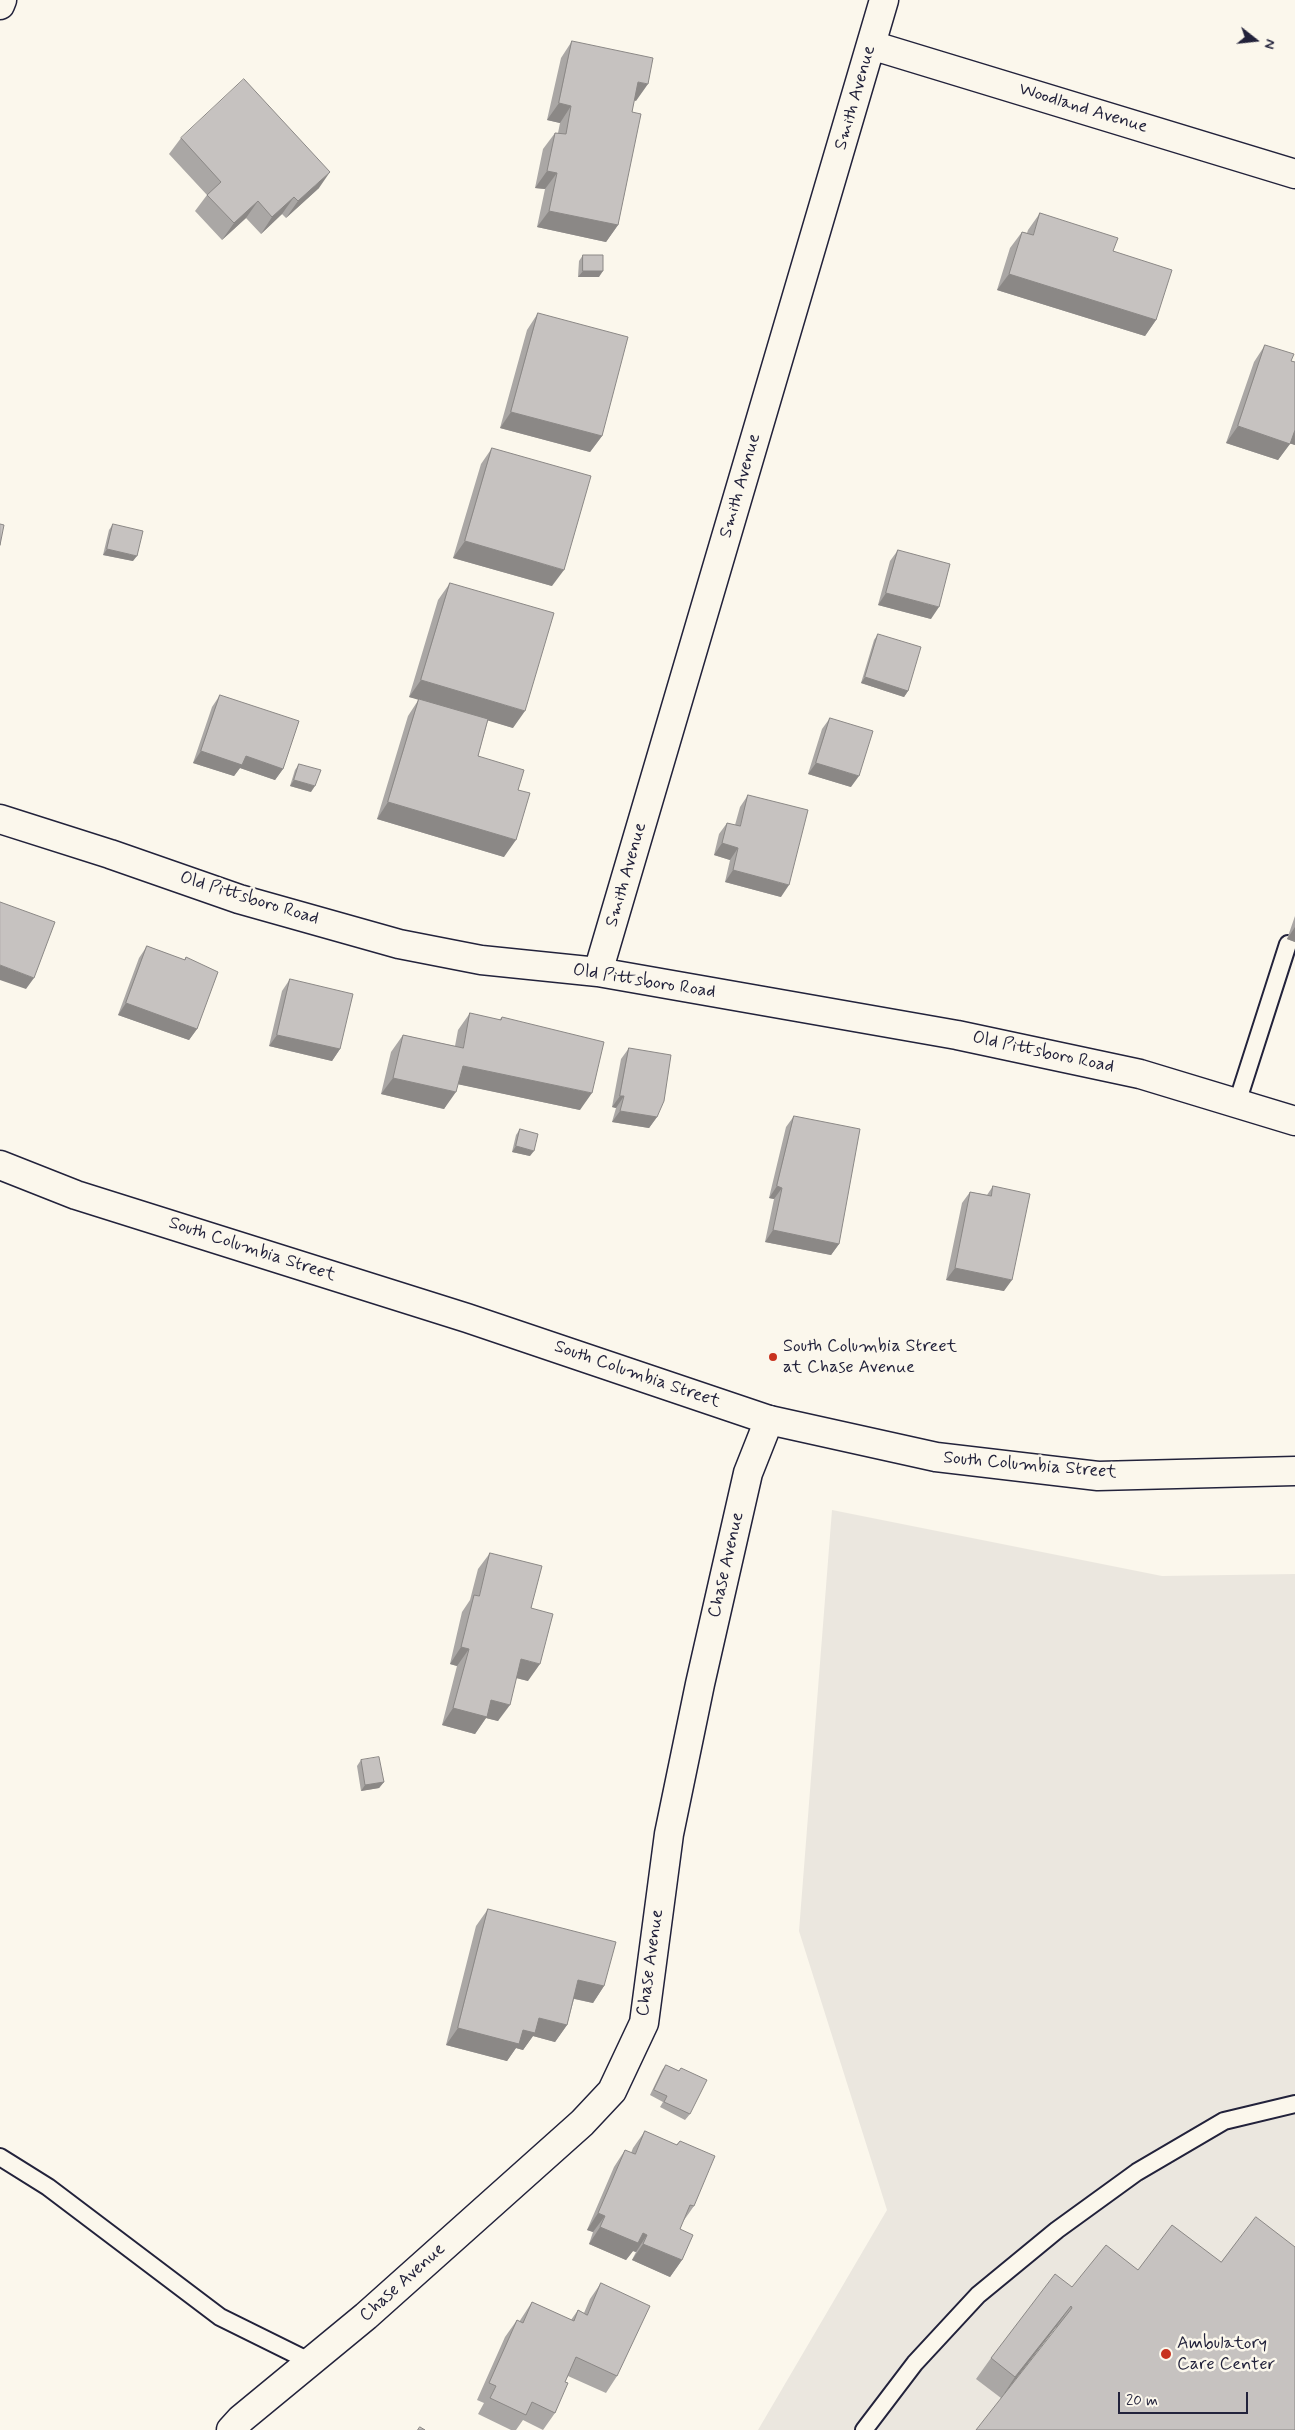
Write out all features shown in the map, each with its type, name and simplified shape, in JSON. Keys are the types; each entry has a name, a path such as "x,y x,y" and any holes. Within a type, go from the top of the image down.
{"street":[{"path":"0,5 2,0"},
{"name":"Smith Avenue","path":"598,972 884,0"},
{"name":"Woodland Avenue","path":"871,45 1295,174"},
{"name":"Old Pittsboro Road","path":"0,819 110,854 239,899 399,944 481,960 598,972 957,1035 1140,1074 1295,1121"},
{"name":"South Columbia Street","path":"0,1165 76,1195 467,1318 769,1420 936,1458 1098,1476 1295,1471"},
{"name":"Chase Avenue","path":"231,2430 240,2419 366,2316 574,2129 612,2091 644,2023 669,1834 694,1712 748,1473 769,1420"}],"lane":[{"path":"1237,1104 1288,944"},
{"path":"864,2430 915,2363 978,2295 1057,2230 1137,2172 1224,2121 1295,2104"},
{"path":"0,2157 48,2187 220,2317 311,2362"}],"shaded area":[{"path":"832,1510 1162,1576 1295,1574 1295,2430 758,2430 887,2210 799,1931"}],"building":[{"path":"572,41 653,58 648,84 638,82 632,112 641,114 618,225 549,211 557,173 547,171 555,133 566,134 571,106 559,103"},
{"path":"244,79 330,172 298,201 294,197 272,217 258,201 234,223 207,195 221,182 181,138"},
{"path":"1040,213 1118,238 1113,251 1172,270 1156,320 1009,274 1022,232 1033,235"},
{"path":"583,255 603,255 603,271 583,271"},
{"path":"538,313 628,337 602,436 511,412"},
{"path":"1265,345 1294,354 1291,361 1295,362 1295,430 1290,444 1238,426"},
{"path":"492,448 591,476 564,570 465,541"},
{"path":"0,524 4,525 0,545"},
{"path":"113,524 143,531 137,556 107,549"},
{"path":"898,550 950,564 939,607 886,593"},
{"path":"450,583 554,613 525,711 421,680"},
{"path":"878,634 921,647 908,691 865,677"},
{"path":"220,695 299,721 283,769 246,756 242,765 201,751"},
{"path":"419,699 488,719 478,756 524,770 518,790 530,793 516,840 388,802"},
{"path":"830,718 873,731 859,776 816,763"},
{"path":"299,764 321,770 315,786 294,780"},
{"path":"748,795 808,810 789,885 733,870 738,848 722,843 727,823 740,826"},
{"path":"0,902 55,922 34,978 0,965"},
{"path":"147,946 185,960 186,957 218,972 197,1029 126,1003"},
{"path":"290,979 353,994 340,1049 277,1035"},
{"path":"470,1013 501,1020 502,1017 604,1042 592,1093 463,1066 456,1092 393,1078 403,1035 463,1048"},
{"path":"629,1048 671,1055 664,1101 657,1117 620,1111 624,1096 620,1096"},
{"path":"794,1116 860,1129 839,1244 773,1230 782,1188 777,1186"},
{"path":"520,1129 538,1134 534,1151 516,1146"},
{"path":"993,1186 1030,1194 1012,1280 955,1268 970,1192 991,1196"},
{"path":"490,1553 542,1566 531,1608 553,1614 540,1664 521,1659 510,1705 491,1700 487,1717 453,1708 469,1649 461,1647 474,1595 479,1596"},
{"path":"379,1757 384,1782 365,1785 361,1760"},
{"path":"488,1909 616,1942 604,1986 578,1980 567,2025 539,2018 535,2033 523,2030 519,2044 458,2028"},
{"path":"666,2065 679,2071 681,2068 707,2080 690,2114 664,2102 667,2096 654,2090"},
{"path":"645,2131 677,2145 680,2141 715,2156 694,2206 690,2205 680,2229 693,2235 682,2260 643,2244 647,2235 643,2233 638,2243 600,2227 605,2216 598,2213 625,2150 635,2154"},
{"name":"Ambulatory Care Center","path":"1256,2217 1295,2247 1295,2430 976,2430 1072,2308 1071,2306 1015,2377 991,2358 1055,2274 1072,2287 1106,2245 1138,2270 1172,2225 1221,2262"},
{"path":"601,2283 650,2306 617,2376 576,2357 565,2382 568,2383 555,2413 532,2402 526,2415 490,2398 496,2386 489,2383 517,2320 523,2323 532,2302 574,2321 578,2310 587,2315"}],"place":[{"name":"South Columbia Street at Chase Avenue","path":"773,1357"},
{"name":"Ambulatory Care Center","path":"1166,2354"}]}
